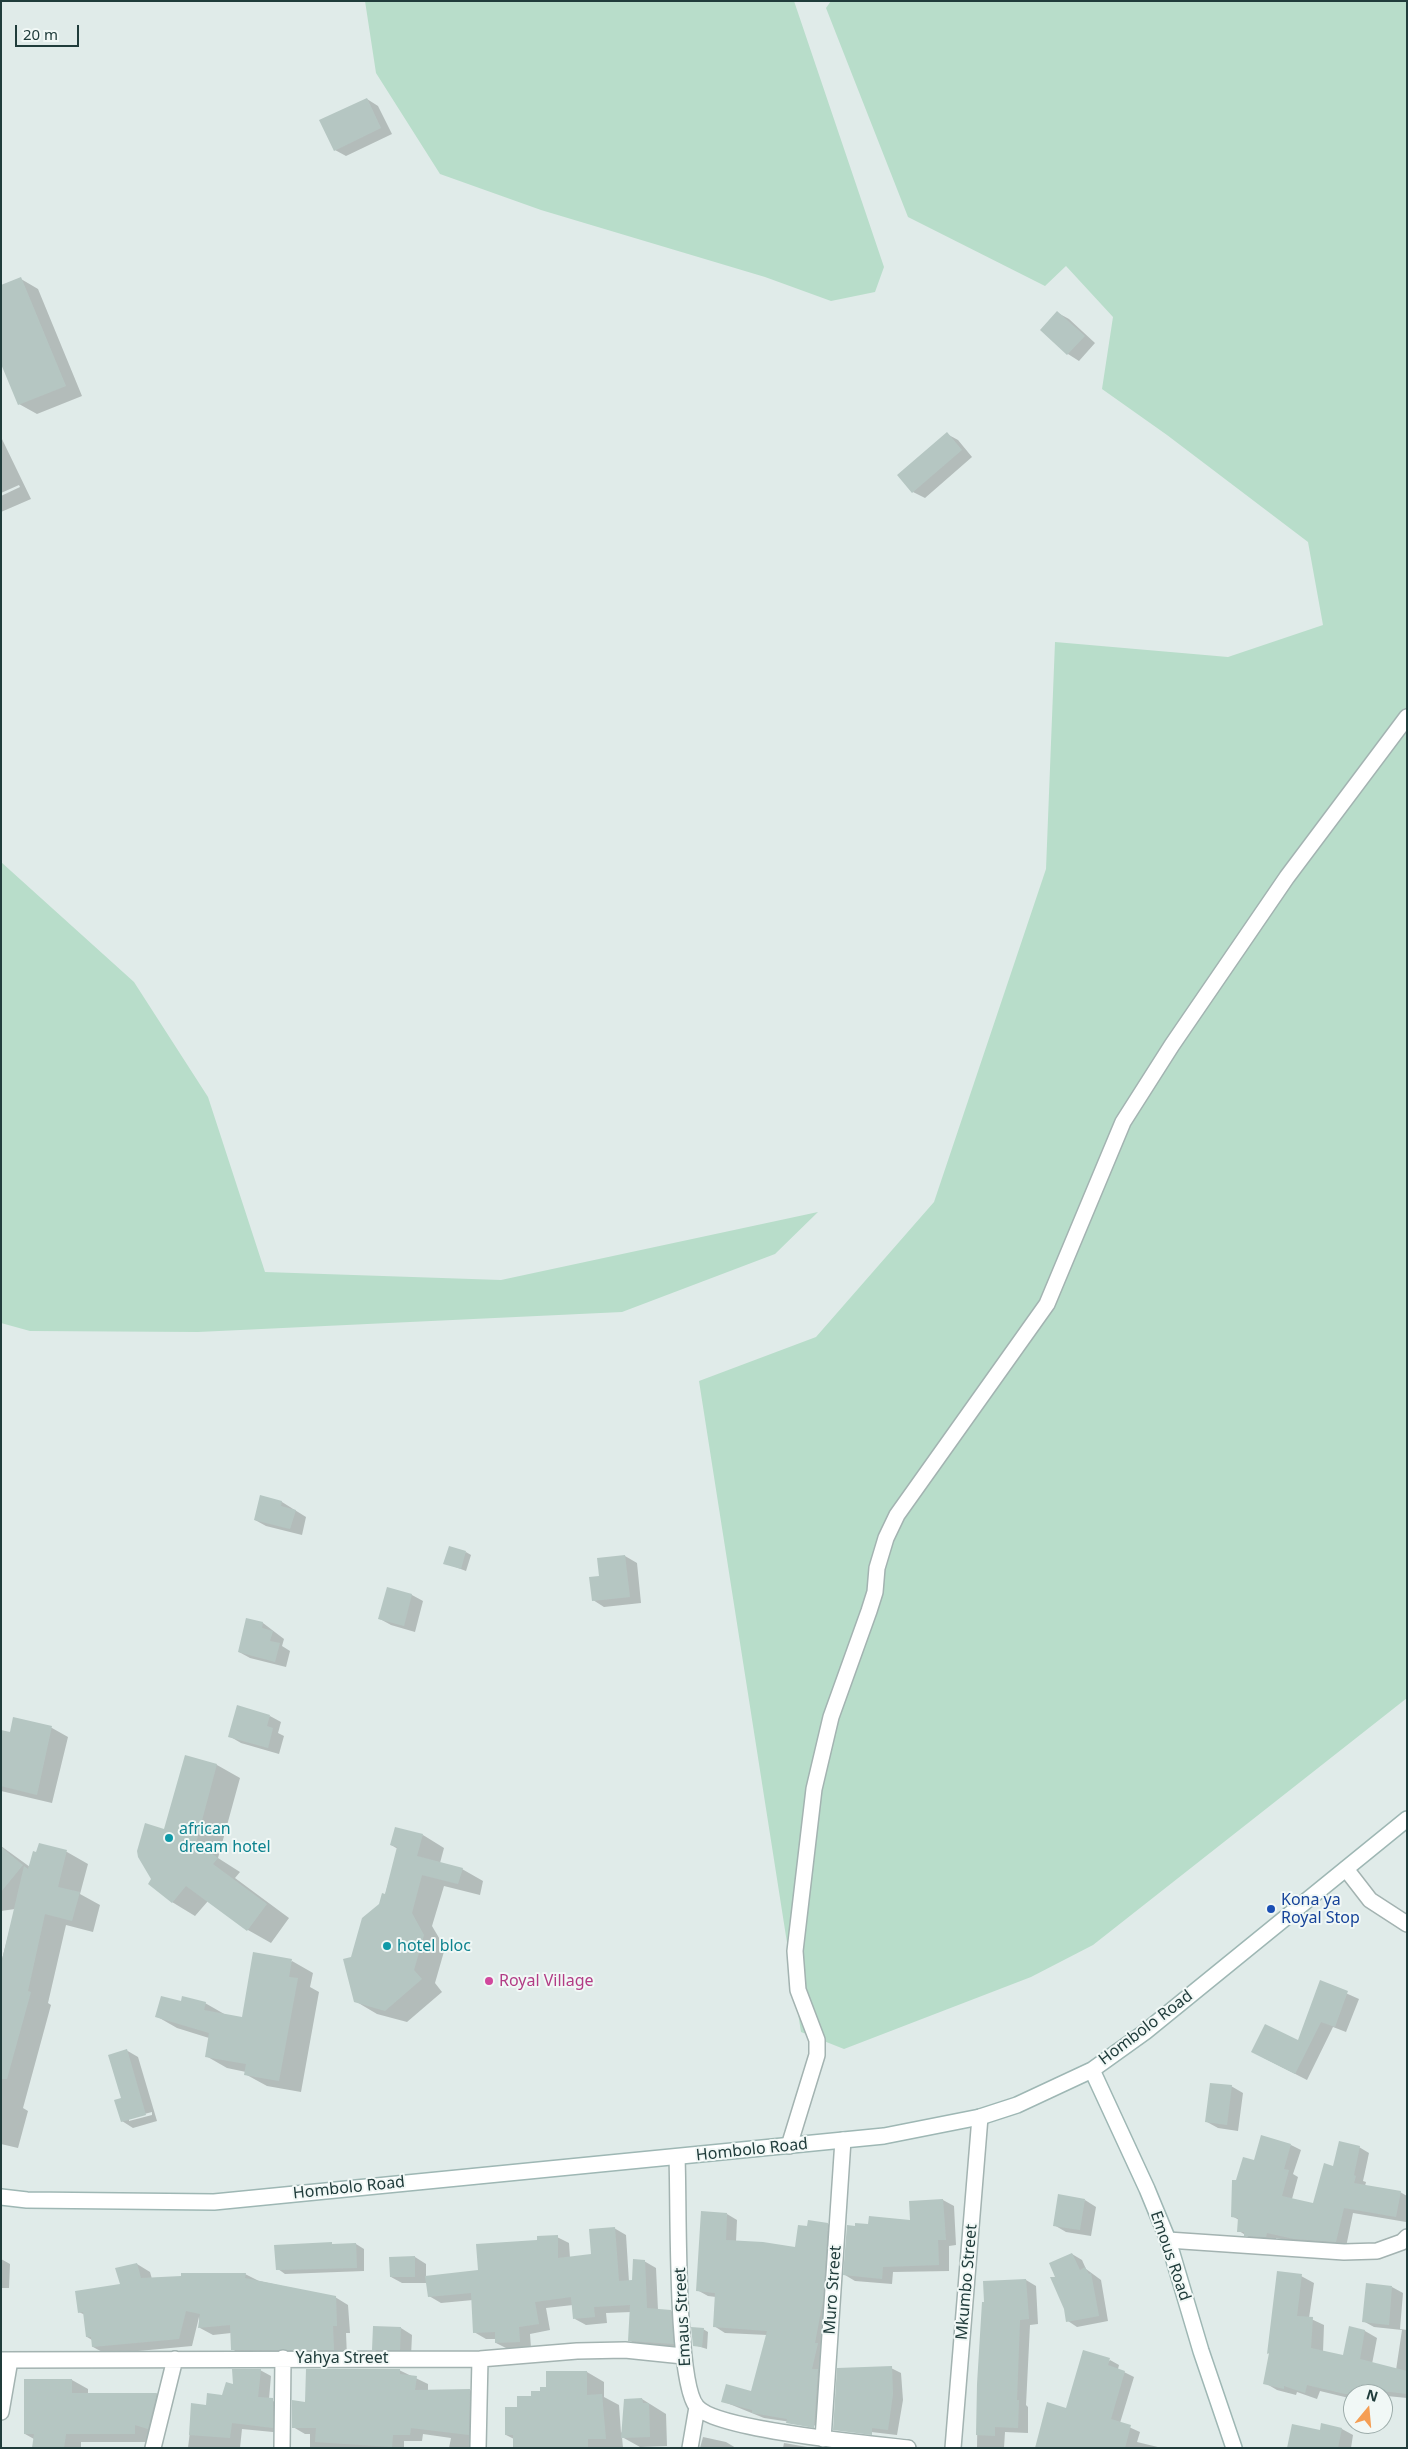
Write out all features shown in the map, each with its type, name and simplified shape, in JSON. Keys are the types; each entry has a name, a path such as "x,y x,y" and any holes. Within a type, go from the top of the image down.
{"street":[{"path":"789,2146 817,2055 817,2040 798,1990 795,1951 814,1789 831,1717 875,1592 877,1568 886,1538 907,1500 1047,1304 1123,1122 1287,877 1407,717"},
{"name":"Hombolo Road","path":"1,2197 27,2200 214,2202 442,2178 678,2158 884,2136 980,2116 1017,2105 1092,2070 1145,2032 1407,1819"},
{"path":"1346,1869 1370,1900 1407,1924"},
{"name":"Emous Road","path":"1092,2070 1147,2189 1168,2240 1201,2351 1234,2448"},
{"name":"Mkumbo Street","path":"953,2448 980,2116"},
{"name":"Muro Street","path":"824,2440 843,2140"},
{"name":"Emaus Street","path":"678,2158 683,2356 690,2391 697,2407"},
{"path":"1168,2240 1344,2252 1377,2251 1402,2242 1407,2237"},
{"name":"Yahya Street","path":"6,2360 175,2358 480,2359 577,2351 625,2350 683,2356"},
{"path":"153,2448 175,2358"},
{"path":"282,2358 282,2448"},
{"path":"478,2448 480,2359"},
{"path":"1,2412 6,2360"},
{"path":"690,2448 697,2407 724,2421 824,2440 908,2448"}],"green space":[{"path":"365,1 794,1 884,267 875,292 831,301 765,277 541,210 440,174 376,73"},
{"path":"831,1 1407,1 1407,1698 1093,1945 1031,1977 844,2049 801,2032 699,1381 816,1337 934,1202 1046,869 1055,642 1228,657 1323,625 1308,542 1167,435 1102,389 1113,317 1066,266 1045,286 908,217 826,8"},
{"path":"1,862 134,982 208,1097 265,1272 501,1280 818,1212 775,1254 622,1312 198,1332 30,1331 1,1323"}],"building":[{"path":"367,98 381,128 334,151 319,120"},
{"path":"21,277 66,386 18,405 1,364 1,285"},
{"path":"1057,311 1085,336 1067,355 1040,330"},
{"path":"947,432 962,450 912,493 897,475"},
{"path":"260,1495 282,1501 281,1506 296,1510 290,1529 254,1520"},
{"path":"449,1546 466,1551 461,1569 443,1564"},
{"path":"625,1555 630,1597 592,1601 589,1577 599,1576 597,1558"},
{"path":"387,1587 412,1594 404,1626 378,1619"},
{"path":"246,1618 263,1622 262,1628 273,1631 270,1641 280,1643 275,1662 238,1652"},
{"path":"237,1705 270,1715 267,1726 273,1728 268,1748 228,1737"},
{"path":"13,1717 52,1726 37,1795 1,1786 1,1730 10,1732"},
{"name":"african dream hotel","path":"185,1755 217,1764 196,1843 218,1858 213,1864 267,1904 247,1931 186,1886 172,1903 148,1884 151,1879 138,1857 137,1851 145,1823 164,1829"},
{"name":"hotel bloc","path":"395,1827 423,1834 417,1856 463,1868 458,1884 422,1875 412,1913 424,1935 414,1970 422,1979 385,2011 354,2002 343,1959 351,1957 362,1918 379,1904 382,1893 385,1894 397,1847 390,1845"},
{"path":"39,1843 67,1850 58,1887 80,1892 72,1921 45,1914 28,1991 31,1992 7,2079 1,2079 1,1964 24,1866 28,1869 33,1851 36,1852"},
{"path":"1,1847 23,1865 1,1892"},
{"path":"253,1952 292,1959 289,1977 298,1978 279,2081 244,2075 246,2064 205,2057 209,2033 155,2017 161,1996 181,2001 182,1996 206,2002 204,2010 242,2017"},
{"path":"1320,1980 1348,1991 1335,2027 1321,2022 1295,2074 1251,2052 1265,2024 1298,2040"},
{"path":"127,2049 146,2115 121,2122 114,2100 121,2098 108,2055"},
{"path":"1210,2083 1232,2085 1227,2125 1205,2122"},
{"path":"1261,2135 1291,2144 1284,2169 1289,2170 1282,2196 1313,2203 1324,2163 1333,2166 1339,2141 1360,2146 1354,2183 1401,2191 1396,2217 1344,2208 1336,2242 1294,2239 1267,2233 1266,2237 1244,2236 1244,2232 1237,2232 1238,2218 1231,2217 1232,2180 1236,2180 1243,2157 1254,2160"},
{"path":"1058,2194 1085,2199 1080,2230 1053,2226"},
{"path":"943,2199 946,2240 938,2240 939,2265 883,2267 882,2279 843,2275 847,2225 855,2226 855,2223 868,2224 869,2216 910,2220 909,2201"},
{"path":"701,2211 727,2213 726,2240 763,2242 795,2247 798,2225 807,2226 808,2220 828,2223 823,2300 815,2343 818,2343 812,2369 818,2369 814,2428 786,2423 787,2419 752,2413 752,2410 721,2402 726,2384 751,2391 767,2331 713,2327 715,2293 696,2291"},
{"path":"615,2227 619,2281 632,2280 633,2259 645,2260 647,2308 671,2310 674,2344 628,2341 630,2305 594,2307 595,2317 573,2319 571,2297 535,2302 539,2324 519,2327 520,2342 495,2343 495,2332 473,2333 471,2293 428,2297 425,2276 478,2270 476,2244 537,2240 537,2236 558,2235 558,2258 591,2254 589,2229"},
{"path":"332,2242 332,2244 356,2243 357,2268 276,2270 274,2245"},
{"path":"1072,2253 1080,2270 1085,2267 1089,2274 1091,2273 1099,2316 1066,2322 1064,2309 1050,2277 1055,2277 1049,2263"},
{"path":"415,2256 415,2277 390,2277 389,2257"},
{"path":"137,2263 141,2278 181,2276 181,2273 246,2273 245,2278 336,2296 337,2326 333,2326 334,2350 231,2350 230,2325 198,2328 200,2314 186,2311 179,2339 92,2347 91,2337 86,2337 83,2312 78,2313 75,2291 120,2284 115,2268"},
{"path":"1277,2271 1302,2274 1297,2316 1313,2317 1311,2348 1343,2355 1349,2326 1365,2330 1360,2359 1407,2371 1407,2394 1393,2392 1393,2384 1343,2384 1343,2394 1307,2385 1305,2393 1284,2386 1284,2389 1263,2384 1269,2353 1267,2354"},
{"path":"1026,2279 1029,2319 1020,2320 1017,2400 1019,2400 1018,2428 995,2427 995,2436 976,2435 977,2384 982,2302 984,2302 983,2281"},
{"path":"1366,2283 1392,2286 1389,2325 1362,2322"},
{"path":"373,2326 401,2327 400,2350 372,2350"},
{"path":"691,2327 704,2328 702,2347 693,2346"},
{"path":"1083,2350 1110,2358 1108,2365 1125,2371 1111,2419 1131,2425 1125,2448 1035,2448 1047,2402 1066,2408"},
{"path":"892,2366 893,2394 888,2430 872,2428 872,2435 833,2430 837,2368"},
{"path":"232,2369 261,2369 258,2397 273,2398 273,2428 232,2423 230,2438 189,2435 191,2403 206,2405 207,2393 222,2395 226,2382 233,2384"},
{"path":"306,2369 400,2369 400,2374 417,2376 415,2390 470,2389 469,2435 411,2428 410,2435 393,2435 392,2447 315,2442 316,2428 292,2428 292,2400 305,2402"},
{"path":"546,2371 587,2371 587,2395 602,2394 606,2439 588,2439 588,2448 513,2448 513,2435 505,2435 505,2407 517,2407 517,2396 531,2396 531,2391 540,2391 540,2387 546,2387"},
{"path":"24,2379 72,2379 72,2393 157,2393 148,2429 135,2425 135,2434 66,2434 64,2448 32,2448 34,2434 24,2434"},
{"path":"642,2398 643,2403 649,2403 650,2437 621,2438 624,2399"},
{"path":"1321,2423 1342,2428 1338,2448 1287,2448 1292,2424 1320,2430"}],"place":[{"name":"african dream hotel","path":"169,1838"},
{"name":"Kona ya Royal Stop","path":"1271,1909"},
{"name":"hotel bloc","path":"387,1946"},
{"name":"Royal Village","path":"489,1981"}]}
